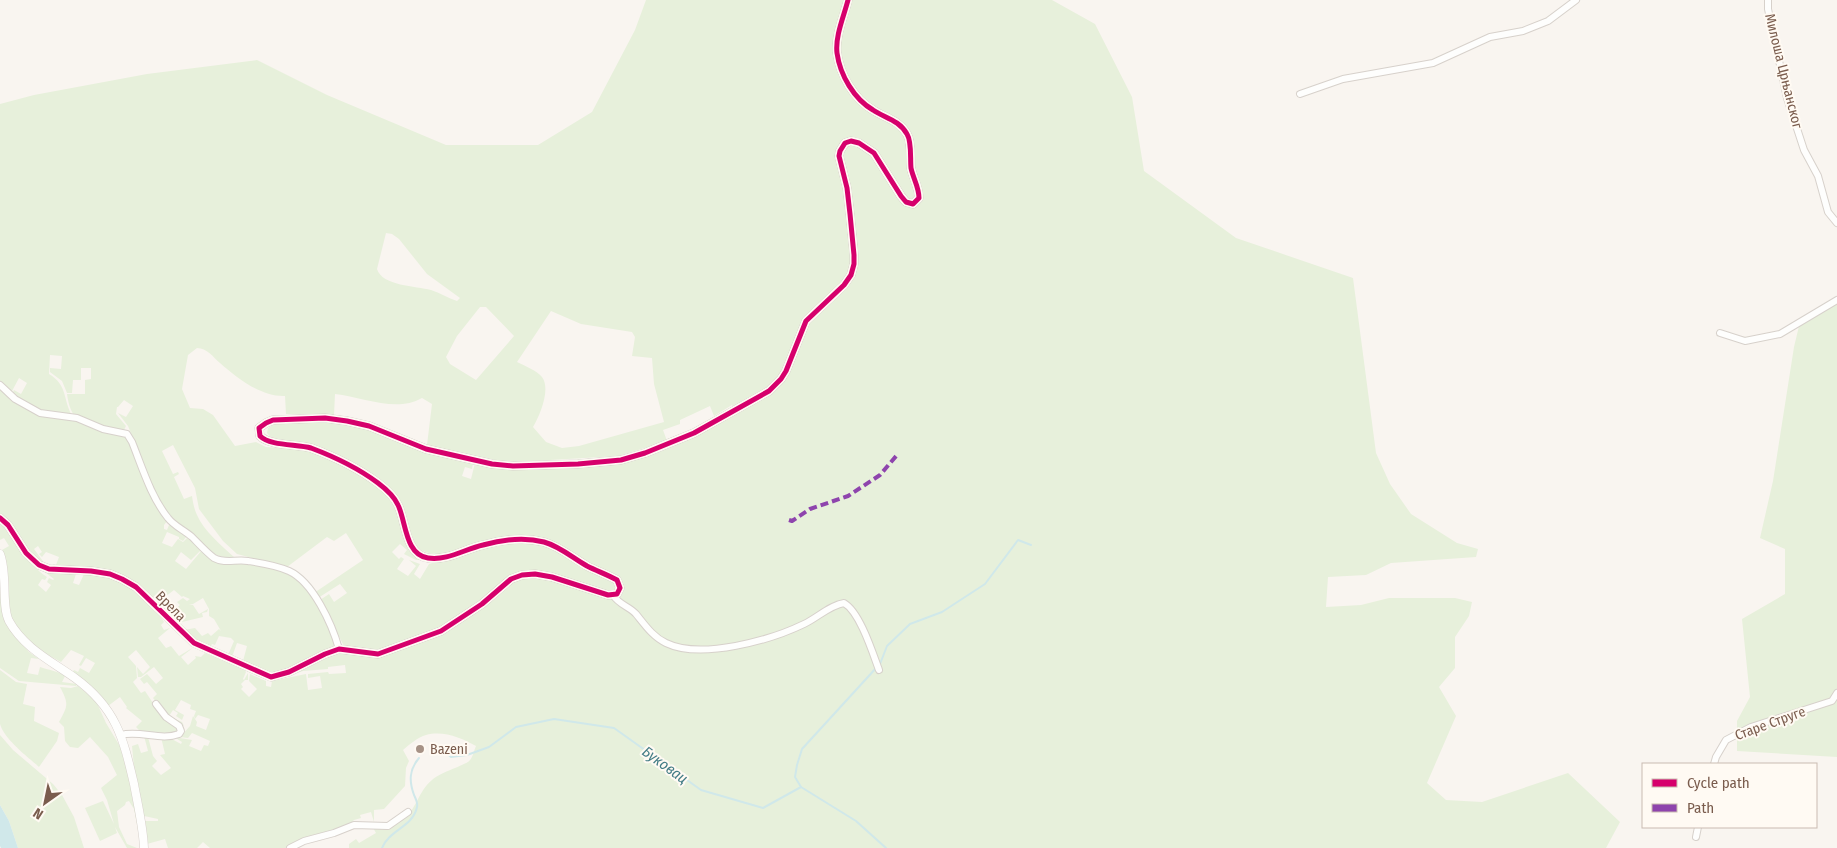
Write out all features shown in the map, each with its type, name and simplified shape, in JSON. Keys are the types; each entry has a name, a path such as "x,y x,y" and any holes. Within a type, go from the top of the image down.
{"street":[{"path":"613,595 620,591 620,584 617,580 544,542 525,540 484,544 449,556 428,558 418,554 410,544 397,503 392,495 380,485 359,470 313,449 301,445 266,440 260,436 259,428 273,420 325,418 369,426 426,449 492,464 513,466 578,464 621,460 646,453 694,433 769,391 781,380 786,371 806,321 844,285 853,270 854,255 848,198 839,156 842,147 848,141 854,141 868,148 880,160 906,202 913,204 919,198 911,169 909,136 892,118 876,112 864,104 846,79 837,53 838,38 848,0"},
{"path":"1300,94 1343,79 1433,63 1490,37 1524,31 1548,21 1576,0"},
{"name":"Милоша Црњанског","path":"1768,0 1768,9 1787,98 1804,150 1818,176 1828,212 1837,223"},
{"path":"1720,332 1745,341 1780,334 1837,300"},
{"path":"0,386 15,399 40,412 77,418 103,429 127,434 156,500 169,520 219,560 227,562 241,560 278,567 298,576 324,612 340,649 378,654 441,631 482,604 511,579 522,575 535,574 552,577 613,595 618,602 634,612 660,640 678,647 704,649 751,642 784,633 844,603 850,607 864,632 878,668"},
{"name":"Врела","path":"0,518 8,525 26,553 39,565 49,569 91,571 122,579 136,587 194,644 263,675 271,677 280,676 340,649"},
{"path":"0,554 5,574 6,615 10,622 36,652 74,677 96,696 105,707 121,735 129,758 140,809 144,848"},
{"name":"Старе Струге","path":"1714,763 1726,740 1751,727 1832,701 1837,693"},
{"path":"121,735 131,733 160,736 179,734 181,731 179,726 166,717 156,704"},
{"path":"290,848 304,841 334,833 354,825 388,826 408,812"},
{"path":"1696,837 1698,828"}],"green space":[{"path":"646,0 1052,0 1095,24 1132,97 1144,171 1236,238 1353,278 1376,453 1390,484 1411,514 1457,543 1478,549 1476,557 1391,563 1366,575 1328,577 1326,607 1361,605 1389,598 1455,598 1472,602 1469,616 1455,637 1455,668 1439,687 1456,716 1427,783 1446,800 1482,802 1568,773 1620,822 1606,848 349,848 349,844 356,839 359,843 376,833 372,826 391,824 402,820 411,811 427,784 441,774 471,759 476,746 459,738 439,733 423,736 403,750 409,761 406,768 405,786 384,809 374,810 374,822 371,812 360,815 361,818 354,820 349,825 285,848 210,848 203,842 197,848 168,848 165,839 147,844 145,821 158,821 158,819 144,816 135,778 132,746 138,744 141,753 148,751 144,736 148,737 153,756 157,761 152,766 161,775 171,768 160,755 165,754 161,737 168,737 181,744 182,742 174,737 192,740 189,746 201,751 204,745 208,746 210,741 192,733 188,738 180,737 190,726 193,716 195,719 196,711 190,709 191,705 181,700 175,710 184,715 182,720 176,716 178,713 173,710 169,716 166,714 153,698 157,694 147,682 144,684 140,679 147,674 156,684 163,678 154,667 141,677 138,677 137,667 143,674 150,667 136,650 128,657 136,666 137,678 133,682 141,693 145,691 159,712 179,730 176,734 141,732 136,727 142,721 126,708 120,697 108,706 98,692 73,672 74,670 78,672 80,668 89,673 95,663 86,658 81,666 79,665 84,656 71,650 61,662 39,650 20,631 12,620 9,605 8,573 2,550 9,546 4,538 0,540 0,522 7,528 27,558 47,577 45,580 42,579 38,585 46,592 51,585 47,582 49,578 54,579 42,570 59,574 76,574 73,583 79,585 84,574 108,578 130,587 157,612 164,622 161,625 164,630 170,628 158,638 166,648 171,646 179,656 194,647 181,657 188,665 196,658 195,656 201,657 205,653 244,669 246,672 243,679 248,673 248,680 241,684 243,687 241,689 249,697 257,689 249,681 250,674 266,681 266,686 271,687 272,681 306,674 308,690 322,688 320,676 308,678 308,674 346,673 345,665 328,667 328,669 303,671 291,675 326,657 340,653 344,646 320,600 329,594 334,602 347,593 340,584 318,598 314,593 363,560 346,533 334,541 327,537 287,567 237,554 223,541 199,509 195,488 173,445 162,451 173,474 178,472 179,474 174,477 184,499 192,496 196,513 204,527 234,557 228,558 216,555 169,516 157,498 128,426 118,413 126,417 133,406 124,400 117,407 116,414 126,426 124,430 86,422 76,417 72,412 67,394 85,394 85,380 91,379 91,368 81,368 81,380 73,380 72,393 67,393 62,381 50,372 50,368 61,369 62,356 50,355 49,374 62,387 71,414 39,410 12,394 14,390 21,394 27,383 19,378 11,393 0,383 0,104 34,95 147,74 257,60 327,95 446,145 538,145 592,112 635,30","holes":["386,233 392,234 399,239 427,274 460,298 457,301 431,290 392,282 380,275 377,269","480,307 486,307 514,336 476,380 450,364 446,357 457,336","551,311 581,324 632,332 635,337 632,356 652,358 654,384 664,422 579,446 562,448 546,442 533,427 544,402 544,382 537,372 517,362","197,348 210,353 234,375 250,386 267,393 285,396 286,414 334,415 335,394 390,404 412,402 422,398 432,404 427,445 494,460 516,462 619,456 667,441 663,430 680,424 680,420 710,406 714,416 732,405 735,412 681,443 641,457 610,462 526,468 475,463 471,479 462,476 465,467 472,469 473,463 425,453 372,430 329,422 276,423 268,428 267,433 274,438 303,442 323,448 342,457 361,467 392,490 402,504 415,544 420,549 437,554 436,562 429,564 420,579 414,574 420,564 409,560 416,566 408,576 397,569 404,559 401,557 399,559 392,552 400,544 407,550 404,554 416,560 424,560 406,541 402,533 399,515 390,499 370,480 346,467 308,451 266,447 256,442 235,446 213,415 203,409 190,408 182,389 188,355","198,715 210,719 206,730 196,726 197,722 195,719"]},
{"path":"1837,302 1837,757 1737,751 1737,721 1750,697 1742,619 1785,594 1785,549 1760,538 1773,481 1794,347 1799,326"},
{"path":"0,388 19,403 126,436 168,520 164,525 164,529 167,530 169,525 187,536 183,541 179,537 167,532 162,543 172,547 178,539 183,542 188,537 202,549 191,560 181,552 175,561 186,569 202,550 211,557 252,563 291,573 307,589 315,602 325,619 335,646 289,668 270,674 243,661 247,646 237,643 232,657 228,655 234,641 231,638 219,636 215,645 212,644 210,648 197,641 184,630 195,628 202,636 208,633 211,636 219,629 221,631 214,619 209,616 209,609 203,598 193,604 189,604 193,605 199,614 208,609 207,612 202,613 203,617 182,622 174,610 180,605 177,602 183,598 187,601 190,599 182,597 174,590 157,603 139,585 123,576 54,566 53,564 56,565 59,557 46,552 42,557 39,554 42,552 38,546 34,549 45,564 38,561 32,556 12,526 0,514"},
{"path":"0,567 7,625 29,652 39,659 31,658 27,673 38,675 40,667 62,674 65,676 62,682 77,684 76,686 19,681 0,668"},
{"path":"0,670 16,682 27,684 23,704 35,707 34,721 59,733 57,741 39,767 11,742 2,730 0,724"},
{"path":"78,686 96,701 106,723 124,753 137,813 141,844 134,809 129,801 117,811 119,827 127,844 137,848 127,848 115,827 117,833 100,841 85,808 103,801 114,824 107,800 101,788 117,775 108,757 90,737 78,748 70,747 65,741 64,727 59,722 66,708 66,701 60,687 71,688"},
{"path":"169,716 182,722 184,726"},
{"path":"0,735 13,750 53,784 62,795 74,817 84,848 18,848 9,821 0,805"}],"water":[{"path":"0,805 9,821 18,848 1,848 0,846"}],"waterway":[{"path":"880,664 887,646 910,624 942,612 985,584 1018,540 1031,545"},
{"path":"877,667 802,749 795,777 801,787 856,821 886,848"},
{"name":"Буковац","path":"434,748 439,747 451,757 467,755 489,747 516,727 554,719 614,728 701,790 763,808 801,787"},
{"name":"Буковац","path":"382,848 385,842 415,814 417,801 412,790 411,776 413,767 419,758"}],"marked path":[{"path":"789,520 792,521 810,509 848,496 880,475 897,455"}],"cycle path":[{"path":"0,518 8,525 26,553 39,565 49,569 110,574 122,579 136,587 194,643 271,677 289,672 339,649 378,654 441,631 482,604 511,579 522,575 535,574 552,577 608,595 617,594 620,588 617,580 587,566 555,546 537,540 521,539 497,542 442,558 420,556 407,536 401,512 396,502 381,485 354,468 320,451 270,442 260,436 259,428 273,420 325,418 369,426 426,449 492,464 513,466 578,464 621,460 645,453 694,433 769,391 786,371 806,321 844,285 851,275 854,255 850,214 847,188 839,156 845,143 851,141 859,143 874,153 906,202 913,204 919,198 911,168 909,137 900,125 873,110 860,100 849,86 841,70 837,53 837,40 848,0"}],"place":[{"name":"Bazeni","path":"420,749"}]}
